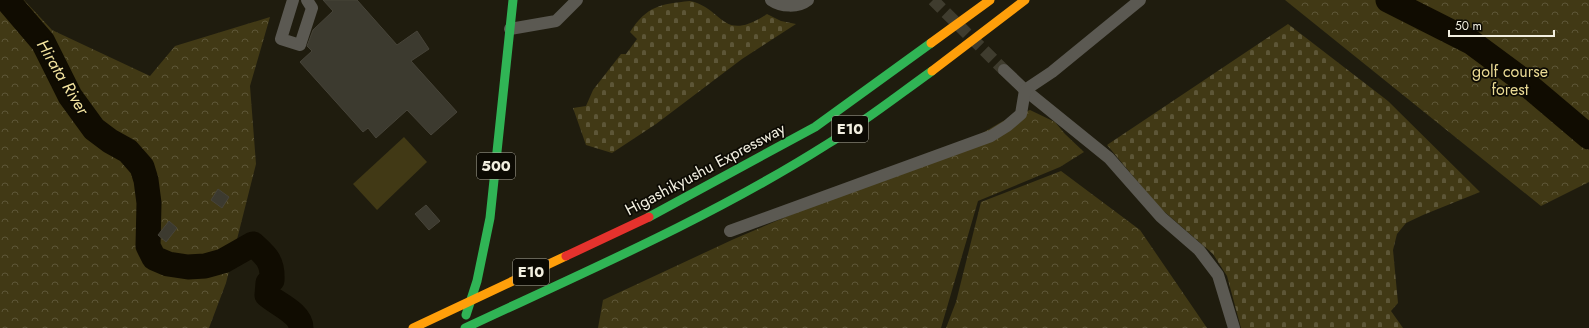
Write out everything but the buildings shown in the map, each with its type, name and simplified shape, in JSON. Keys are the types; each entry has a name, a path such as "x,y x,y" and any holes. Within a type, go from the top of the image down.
{"highway":[{"name":"500","path":"461,328 477,281 490,218 514,0"},
{"name":"Higashikyushu Expressway","path":"413,328 649,217 815,127 990,0"},
{"name":"E10","path":"465,328 660,236 760,184 827,145 932,71 1025,0"}],"street":[{"path":"293,0 281,39 300,45 312,8 307,0"},
{"path":"510,29 556,21 577,0"},
{"path":"770,0 779,4 794,5 808,0"},
{"path":"730,231 991,136 1007,126 1021,114 1025,90 1052,72 1140,0"},
{"path":"1004,70 1025,90 1109,158 1161,217 1199,250 1218,275 1234,328"}],"green space":[{"path":"0,0 24,0 52,30 150,76 175,46 270,17 250,86 256,164 226,283 209,328 0,328"},
{"name":"golf course forest","path":"1285,0 1589,0 1589,182 1541,206"},
{"path":"690,1 710,10 731,25 740,26 752,22 767,14 781,21 796,24 742,59 656,124 612,153 586,145 573,108 586,106 593,90 621,54 626,54 637,39 630,32 642,17 662,5"},
{"path":"1288,24 1388,101 1480,192 1406,223 1397,234 1393,250 1398,303 1391,311 1403,328 1241,328 1227,276 1213,254 1159,207 1107,145"},
{"path":"1030,110 1055,122 1084,152 1060,167 978,201 941,328 598,328 603,300 734,239 979,135 1003,121"},
{"path":"404,137 427,162 377,210 353,184"},
{"path":"1061,171 1140,230 1207,328 946,328 956,302 981,202"}],"waterway":[{"name":"Hirata River","path":"7,0 43,42 70,96 94,129 110,141 128,151 142,167 146,180 149,203 148,246 154,258 168,264 188,267 205,266 223,261 253,244 270,263 272,280 268,283 267,295 293,313 300,323 301,328"},
{"path":"1388,0 1471,42 1517,76 1589,137"}],"tunnel":[{"path":"933,0 1004,70"}],"traffic: fast":[{"path":"466,315 477,281 490,218 513,0"},
{"path":"649,217 815,127 931,43"},
{"path":"465,328 603,264 694,220 739,196 840,137 932,71"}],"traffic: slow":[{"path":"931,43 990,0"},
{"path":"932,71 1025,0"},
{"path":"413,328 566,256"}],"traffic: jam":[{"path":"566,256 649,217"}]}
